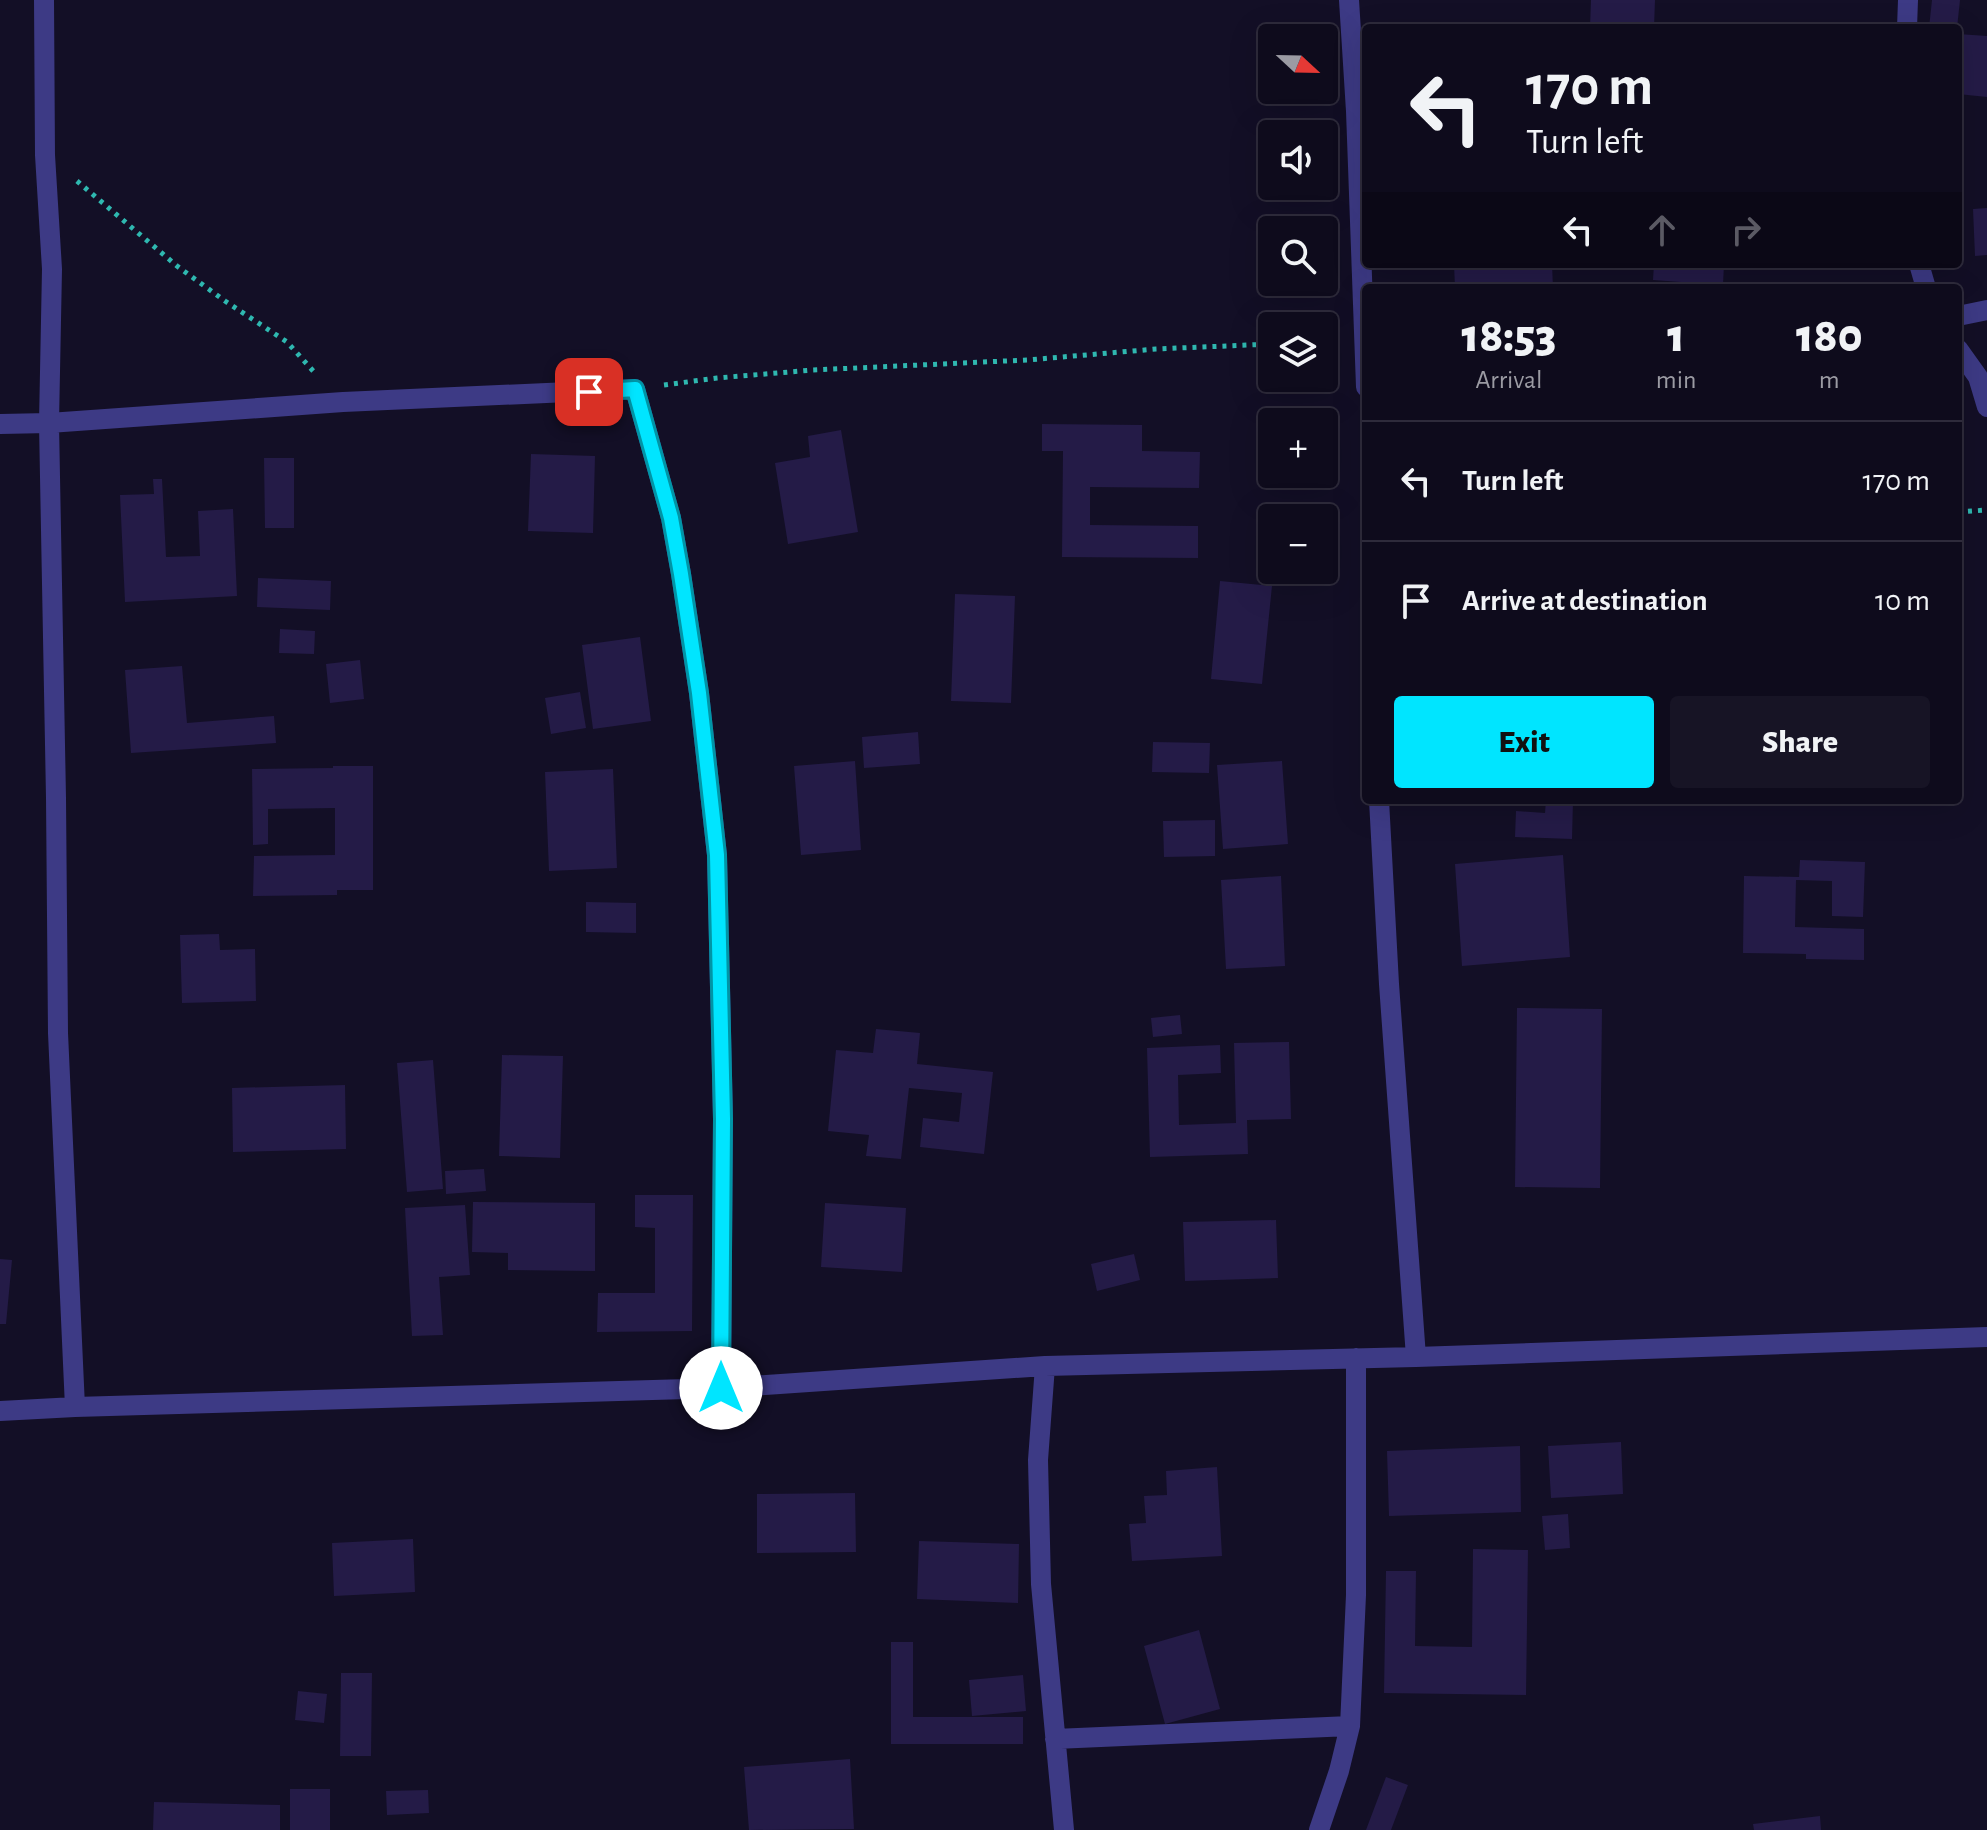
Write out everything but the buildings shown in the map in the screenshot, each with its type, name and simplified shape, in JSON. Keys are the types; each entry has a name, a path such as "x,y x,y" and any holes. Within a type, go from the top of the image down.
{"street":[{"path":"44,0 45,155 52,269 49,423 58,1033 75,1407"},
{"path":"1349,0 1362,264"},
{"path":"1907,24 1908,0"},
{"path":"1962,315 1987,310"},
{"path":"1962,355 1978,377 1987,407"},
{"path":"0,424 343,402 635,389 671,518 699,693 717,855 723,1119 721,1388"},
{"path":"1379,804 1416,1357"},
{"path":"0,1411 721,1388 1045,1366 1416,1357 1987,1337"},
{"path":"1319,1830 1350,1726 1356,1595 1356,1358"},
{"path":"1045,1366 1038,1460 1041,1584 1064,1830"},
{"path":"1055,1739 1350,1726"}],"path":[{"path":"45,155 177,266 287,342 343,402"},
{"path":"635,389 813,370 1258,345"},
{"path":"1962,512 1987,510"}],"route":[{"path":"589,392 635,389 671,518 699,693 717,855 723,1119 721,1388"}]}
